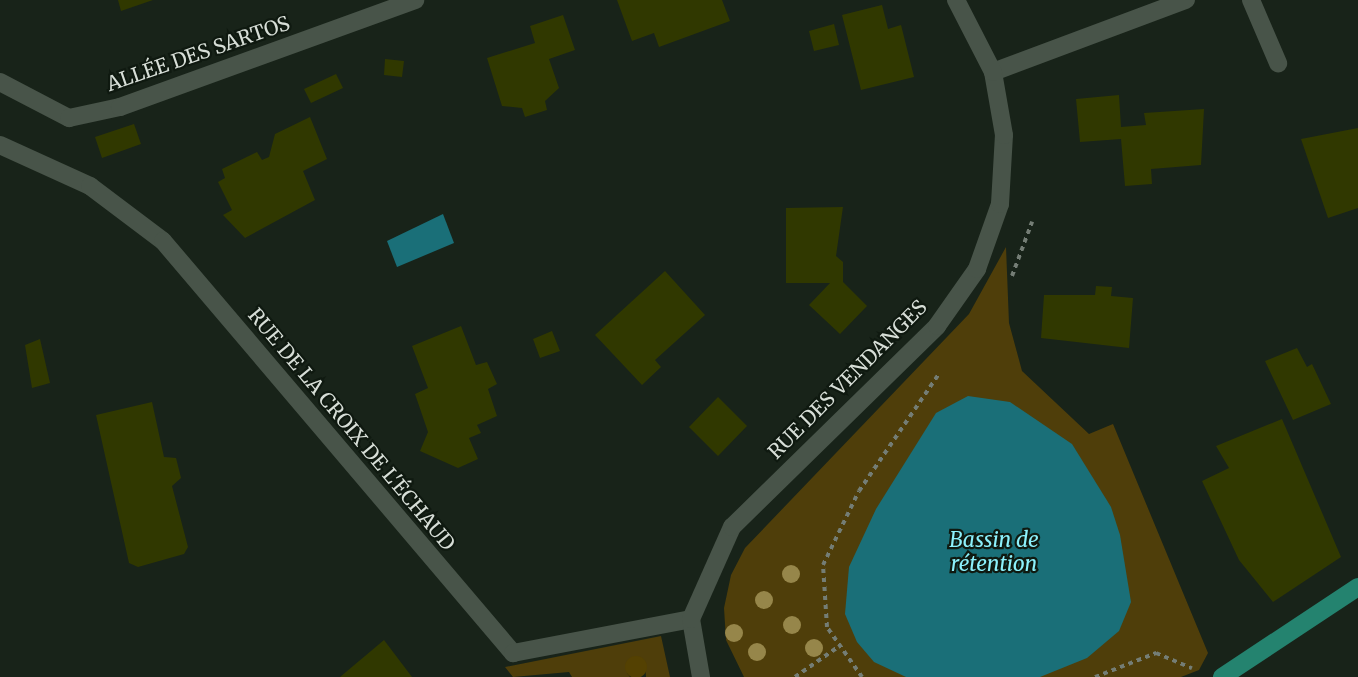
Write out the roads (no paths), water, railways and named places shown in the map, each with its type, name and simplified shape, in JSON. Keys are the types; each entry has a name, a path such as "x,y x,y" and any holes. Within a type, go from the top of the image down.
{"main road":[{"path":"1222,677 1358,586"}],"street":[{"name":"ALLÉE DES SARTOS","path":"0,82 69,118 120,107 415,0"},
{"name":"RUE DES VENDANGES","path":"691,619 732,527 937,326 977,268 1000,204 1004,135 993,72 957,0"},
{"path":"993,72 1186,0"},
{"path":"1251,0 1278,63"},
{"name":"RUE DE LA CROIX DE L'ÉCHAUD","path":"0,146 90,186 163,241 513,653 691,619"},
{"path":"691,619 702,677"}],"water":[{"path":"443,214 454,243 397,267 387,241"},
{"name":"Bassin de rétention","path":"968,396 1010,402 1072,444 1111,507 1120,535 1131,602 1119,631 1087,658 1040,677 906,677 874,662 857,642 845,614 849,567 876,509 936,413"}]}
